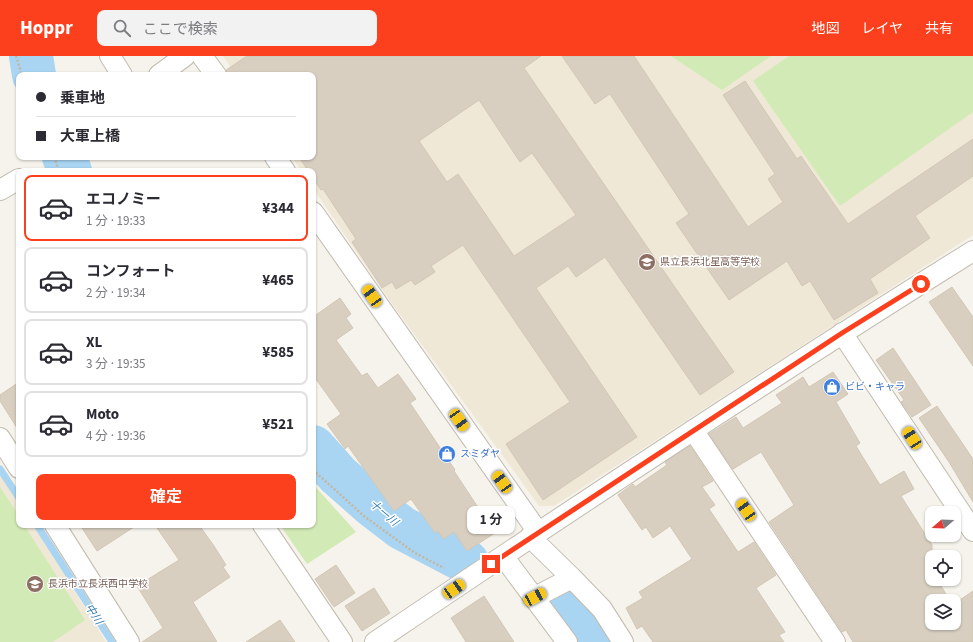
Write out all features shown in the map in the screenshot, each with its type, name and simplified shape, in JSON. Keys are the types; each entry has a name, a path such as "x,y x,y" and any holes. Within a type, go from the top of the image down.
{"street":[{"path":"110,56 120,72"},
{"path":"162,72 185,56"},
{"path":"202,56 214,72"},
{"path":"0,190 16,181"},
{"path":"316,217 529,538 568,580 602,610 623,642"},
{"path":"375,642 693,430 842,333 973,251"},
{"path":"842,333 973,530"},
{"path":"693,430 835,642"},
{"path":"0,438 16,463"},
{"path":"57,528 129,642"},
{"path":"265,528 342,642"},
{"path":"503,556 567,642"},
{"path":"535,597 568,580"}],"path":[{"path":"16,56 21,72"},
{"path":"316,473 364,516 415,554 473,576"}],"shaded area":[{"name":"県立長浜北星高等学校","path":"223,56 973,56 973,235 554,506 539,506 382,290 316,192 316,168 299,168 294,160 316,160 316,72 234,72"},
{"name":"長浜市立長浜西中学校","path":"0,470 16,496 16,528 36,528 106,642 0,642"}],"green space":[{"path":"671,56 771,56 722,90"},
{"path":"789,56 973,56 973,112 840,206 753,81"},
{"name":"長浜市立長浜西中学校","path":"0,487 16,511 16,528 26,528 85,620 53,642 0,642"},
{"path":"316,487 356,532 307,564 282,528 316,528"}],"building":[{"path":"247,56 541,56 524,68 734,372 700,395 605,257 576,277 568,266 536,288 637,437 543,500 506,444 570,402 463,245 431,266 435,272 415,285 411,280 396,289 392,282 382,288 352,242 356,239 323,189 321,190 316,182 316,168 306,168 301,160 316,160 316,72 226,72 226,70","holes":["479,100 520,162 532,153 576,215 514,256 458,174 447,182 419,141"]},
{"path":"562,56 634,56 748,227 783,202 768,179 775,174 723,95 745,81 797,159 801,156 848,224 973,139 973,176 915,216 930,238 870,279 878,293 834,320 810,281 802,286 787,261 729,300 676,223 689,214 610,94 595,104"},
{"path":"952,287 973,317 973,366 929,302"},
{"path":"340,298 351,314 346,318 353,328 336,340 362,376 367,373 378,388 398,374 416,399 410,403 495,533 467,551 454,532 443,539 438,531 435,533 411,499 394,511 348,446 345,449 327,424 341,414 316,379 316,315"},
{"path":"893,348 931,405 912,417 901,402 904,400 876,360"},
{"path":"833,372 848,394 836,402 860,443 856,446 880,485 904,471 914,489 901,496 925,534 925,542 930,542 932,545 932,550 925,550 925,586 941,586 946,594 925,594 925,630 961,630 961,599 973,591 973,642 853,642 846,630 842,632 769,522 794,505 761,452 733,469 709,434 736,417 743,428 782,403 776,395 803,377 809,387"},
{"path":"16,384 16,426 0,401 0,395"},
{"path":"937,406 973,459 973,502 949,462 919,418"},
{"path":"690,446 713,481 702,487 715,505 709,509 738,552 754,542 776,575 756,588 785,632 779,635 784,642 653,642 642,626 637,629 626,608 643,598 639,592 692,559 670,526 653,538 646,527 642,530 618,495 633,484 635,487 667,465 665,462"},
{"path":"82,528 132,528 97,551"},
{"path":"157,528 201,528 226,565 223,567 230,577 193,602 217,642 142,642 163,628 137,586 179,560"},
{"path":"336,565 355,593 334,607 315,579"},
{"path":"374,588 390,613 362,631 345,606"},
{"path":"484,596 514,642 466,642 451,618"},
{"path":"280,620 295,642 246,642"}],"waterway":[{"name":"十一川","path":"31,56 34,72"},
{"name":"十一川","path":"65,160 69,168"},
{"name":"十一川","path":"316,450 338,475 372,505 402,528 467,562"},
{"name":"中川","path":"0,469 16,493"},
{"name":"中川","path":"39,528 112,642"},
{"name":"十一川","path":"567,601 599,642"}],"place":[{"name":"県立長浜北星高等学校","path":"647,262"},
{"name":"ビビ・キャラ","path":"832,387"},
{"name":"スミダヤ","path":"447,454"},
{"name":"長浜市立長浜西中学校","path":"35,584"}],"route":[{"path":"491,564 842,333 921,284"}]}
